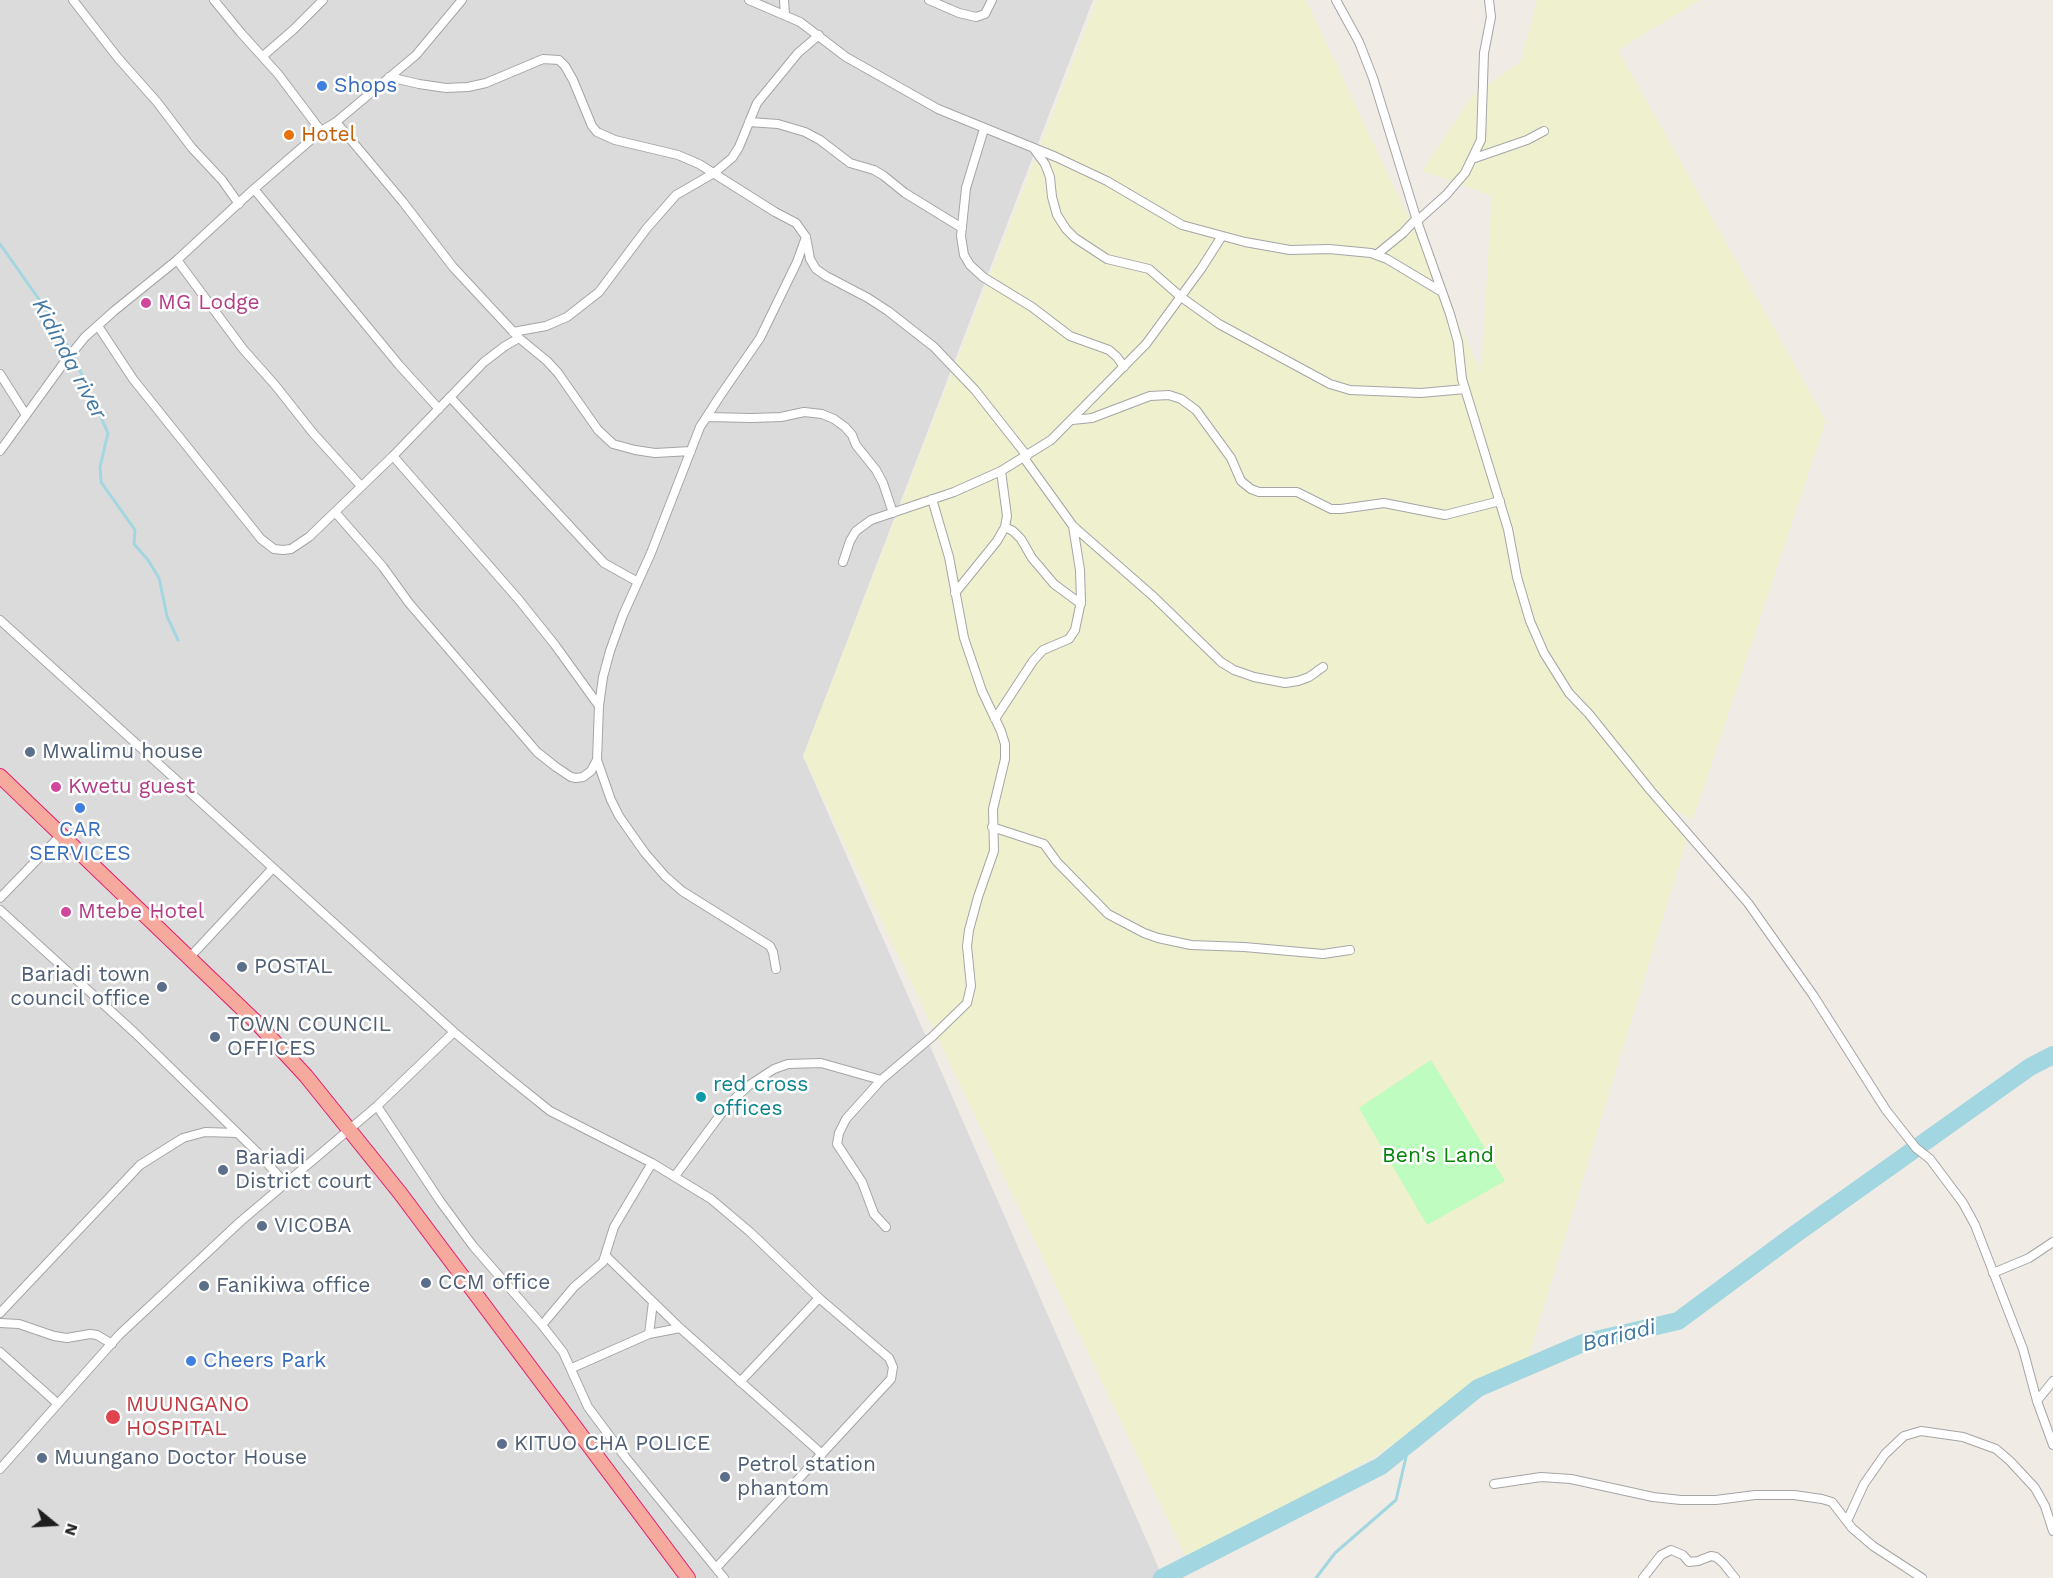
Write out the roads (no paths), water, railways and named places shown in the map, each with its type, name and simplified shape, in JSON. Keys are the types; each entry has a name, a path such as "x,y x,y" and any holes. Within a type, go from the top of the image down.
{"highway":[{"path":"0,776 190,957 256,1022 306,1076 400,1193 688,1578"}],"street":[{"path":"73,0 192,148 222,180 239,204"},
{"path":"214,0 263,56 321,131"},
{"path":"263,56 323,0"},
{"path":"0,452 85,337 177,260 321,131 336,122 416,54 462,0"},
{"path":"749,0 785,14 819,35 865,69 938,109 1107,181 1182,225 1290,250 1329,249 1376,255 1388,259 1442,292"},
{"path":"784,0 785,14"},
{"path":"929,0 975,17 985,14 992,0"},
{"path":"1336,0 1359,42 1373,78 1458,342 1465,389 1508,529 1517,577 1530,621 1544,653 1569,693 1603,730 1651,791 1764,924 1813,994 1886,1110 1916,1148 1930,1159 1963,1203 1975,1225 2023,1349 2037,1401 2053,1445"},
{"path":"1376,255 1446,195 1465,173 1473,159 1481,140 1484,53 1491,17 1489,0"},
{"path":"98,326 134,379 266,544 274,549 291,549 309,537 393,456 484,362 516,335 546,327 567,317 599,292 647,228 676,195 714,173 732,158 739,147 757,103 798,53 819,35"},
{"path":"389,77 446,88 468,87 486,83 543,59 559,60 573,80 592,126 597,132 615,140 678,155 714,173 796,223 806,237 810,259 816,269 888,311 934,347 975,390 1026,457 1073,526 1154,597 1221,662 1254,677 1285,682 1303,679 1323,667"},
{"path":"336,122 403,202 453,267 516,335 558,373 597,430 613,444 655,453 691,451"},
{"path":"749,122 792,127 813,136 843,159 884,176 905,193 962,228"},
{"path":"984,129 966,188 962,228 964,255 970,265 983,277 1032,307 1070,336 1109,350 1124,367"},
{"path":"1473,159 1527,140 1544,131"},
{"path":"1034,148 1045,164 1050,177 1057,215 1075,238 1107,259 1149,270 1181,297 1220,324 1330,384 1350,390 1420,393 1465,389"},
{"path":"254,189 399,365 439,409"},
{"path":"843,562 856,531 871,520 932,499 1000,471 1051,440 1146,344 1222,236"},
{"path":"776,969 770,946 682,891 645,853 619,816 597,760 599,706 610,651 691,451 707,417 760,338 797,262 806,237"},
{"path":"177,260 243,349 361,486"},
{"path":"0,374 26,415"},
{"path":"1072,420 1092,418 1150,396 1169,395 1181,399 1196,410 1231,458 1241,481 1259,492 1297,492 1331,509 1384,503 1445,514 1500,501"},
{"path":"450,397 604,563 638,582"},
{"path":"707,417 781,417 804,412 822,414 834,419 852,435 856,445 876,470 893,513"},
{"path":"393,456 499,576 555,645 599,706"},
{"path":"955,593 997,541 1005,527 1006,516 1000,471"},
{"path":"885,1227 874,1214 862,1182 837,1144 839,1133 846,1119 880,1080 967,1003 971,986 967,946 969,930 978,897 993,858 995,843 992,827 993,809 1005,759 1005,744 982,691 964,638 949,557 932,499"},
{"path":"335,512 537,752 555,767 576,778 591,771 597,760"},
{"path":"995,719 1033,661 1043,651 1059,645 1075,630 1081,604 1073,526"},
{"path":"1005,527 1021,539 1032,558 1054,584 1081,604"},
{"path":"0,620 454,1032 550,1111 652,1163 711,1199 750,1232 819,1298 889,1358 893,1367 891,1379 717,1567"},
{"path":"992,827 1044,844 1057,862 1108,914 1158,938 1191,945 1323,954 1350,950"},
{"path":"0,898 62,834"},
{"path":"190,957 273,867"},
{"path":"0,910 135,1033 285,1183"},
{"path":"0,1469 112,1344 241,1221 377,1106 454,1032"},
{"path":"675,1176 726,1107 748,1086 774,1068 788,1064 821,1063 880,1080"},
{"path":"377,1106 473,1246 563,1352 588,1407 626,1458 724,1578"},
{"path":"0,1312 140,1165 183,1138 205,1132 237,1133"},
{"path":"542,1325 573,1287 602,1264 614,1227 652,1163"},
{"path":"1993,1273 2029,1258 2053,1242"},
{"path":"606,1256 680,1328 822,1454"},
{"path":"740,1382 819,1298"},
{"path":"649,1334 653,1302"},
{"path":"0,1323 19,1324 67,1338 97,1335 112,1344"},
{"path":"572,1368 649,1334 680,1328"},
{"path":"0,1352 57,1403"},
{"path":"2037,1401 2053,1381"},
{"path":"1847,1521 1864,1484 1885,1454 1905,1436 1921,1431 1963,1437 1996,1449 2035,1488 2045,1506 2053,1531"},
{"path":"1494,1484 1541,1477 1571,1479 1653,1497 1681,1500 1716,1500 1755,1495 1822,1498 1832,1502 1872,1546 1922,1578"},
{"path":"1642,1578 1661,1555 1671,1550 1683,1555 1689,1562 1711,1556 1716,1557 1735,1578"}],"waterway":[{"name":"Kidinda river","path":"0,244 55,322 77,364 108,433 100,467 101,482 135,530 134,544 148,560 159,578 167,616 178,640"},
{"name":"Bariadi","path":"1162,1578 1381,1466 1478,1388 1583,1343 1678,1321 1794,1235 2030,1067 2053,1055"},
{"path":"1316,1578 1335,1553 1396,1500 1409,1444"}],"place":[{"name":"Shops","path":"322,86"},
{"name":"Hotel","path":"289,135"},
{"name":"MG Lodge","path":"146,303"},
{"name":"Mwalimu house","path":"30,752"},
{"name":"Kwetu guest","path":"56,787"},
{"name":"CAR SERVICES","path":"80,808"},
{"name":"Mtebe Hotel","path":"66,912"},
{"name":"POSTAL","path":"242,967"},
{"name":"Bariadi town council office","path":"162,987"},
{"name":"TOWN COUNCIL OFFICES","path":"215,1037"},
{"name":"red cross offices","path":"701,1097"},
{"name":"Bariadi District court","path":"223,1170"},
{"name":"VICOBA","path":"262,1226"},
{"name":"CCM office","path":"426,1283"},
{"name":"Fanikiwa office","path":"204,1286"},
{"name":"Cheers Park","path":"191,1361"},
{"name":"MUUNGANO HOSPITAL","path":"113,1417"},
{"name":"KITUO CHA POLICE","path":"502,1444"},
{"name":"Muungano Doctor House","path":"42,1458"},
{"name":"Petrol station phantom","path":"725,1477"}],"park label":[{"name":"Ben's Land","path":"1438,1156"}]}
